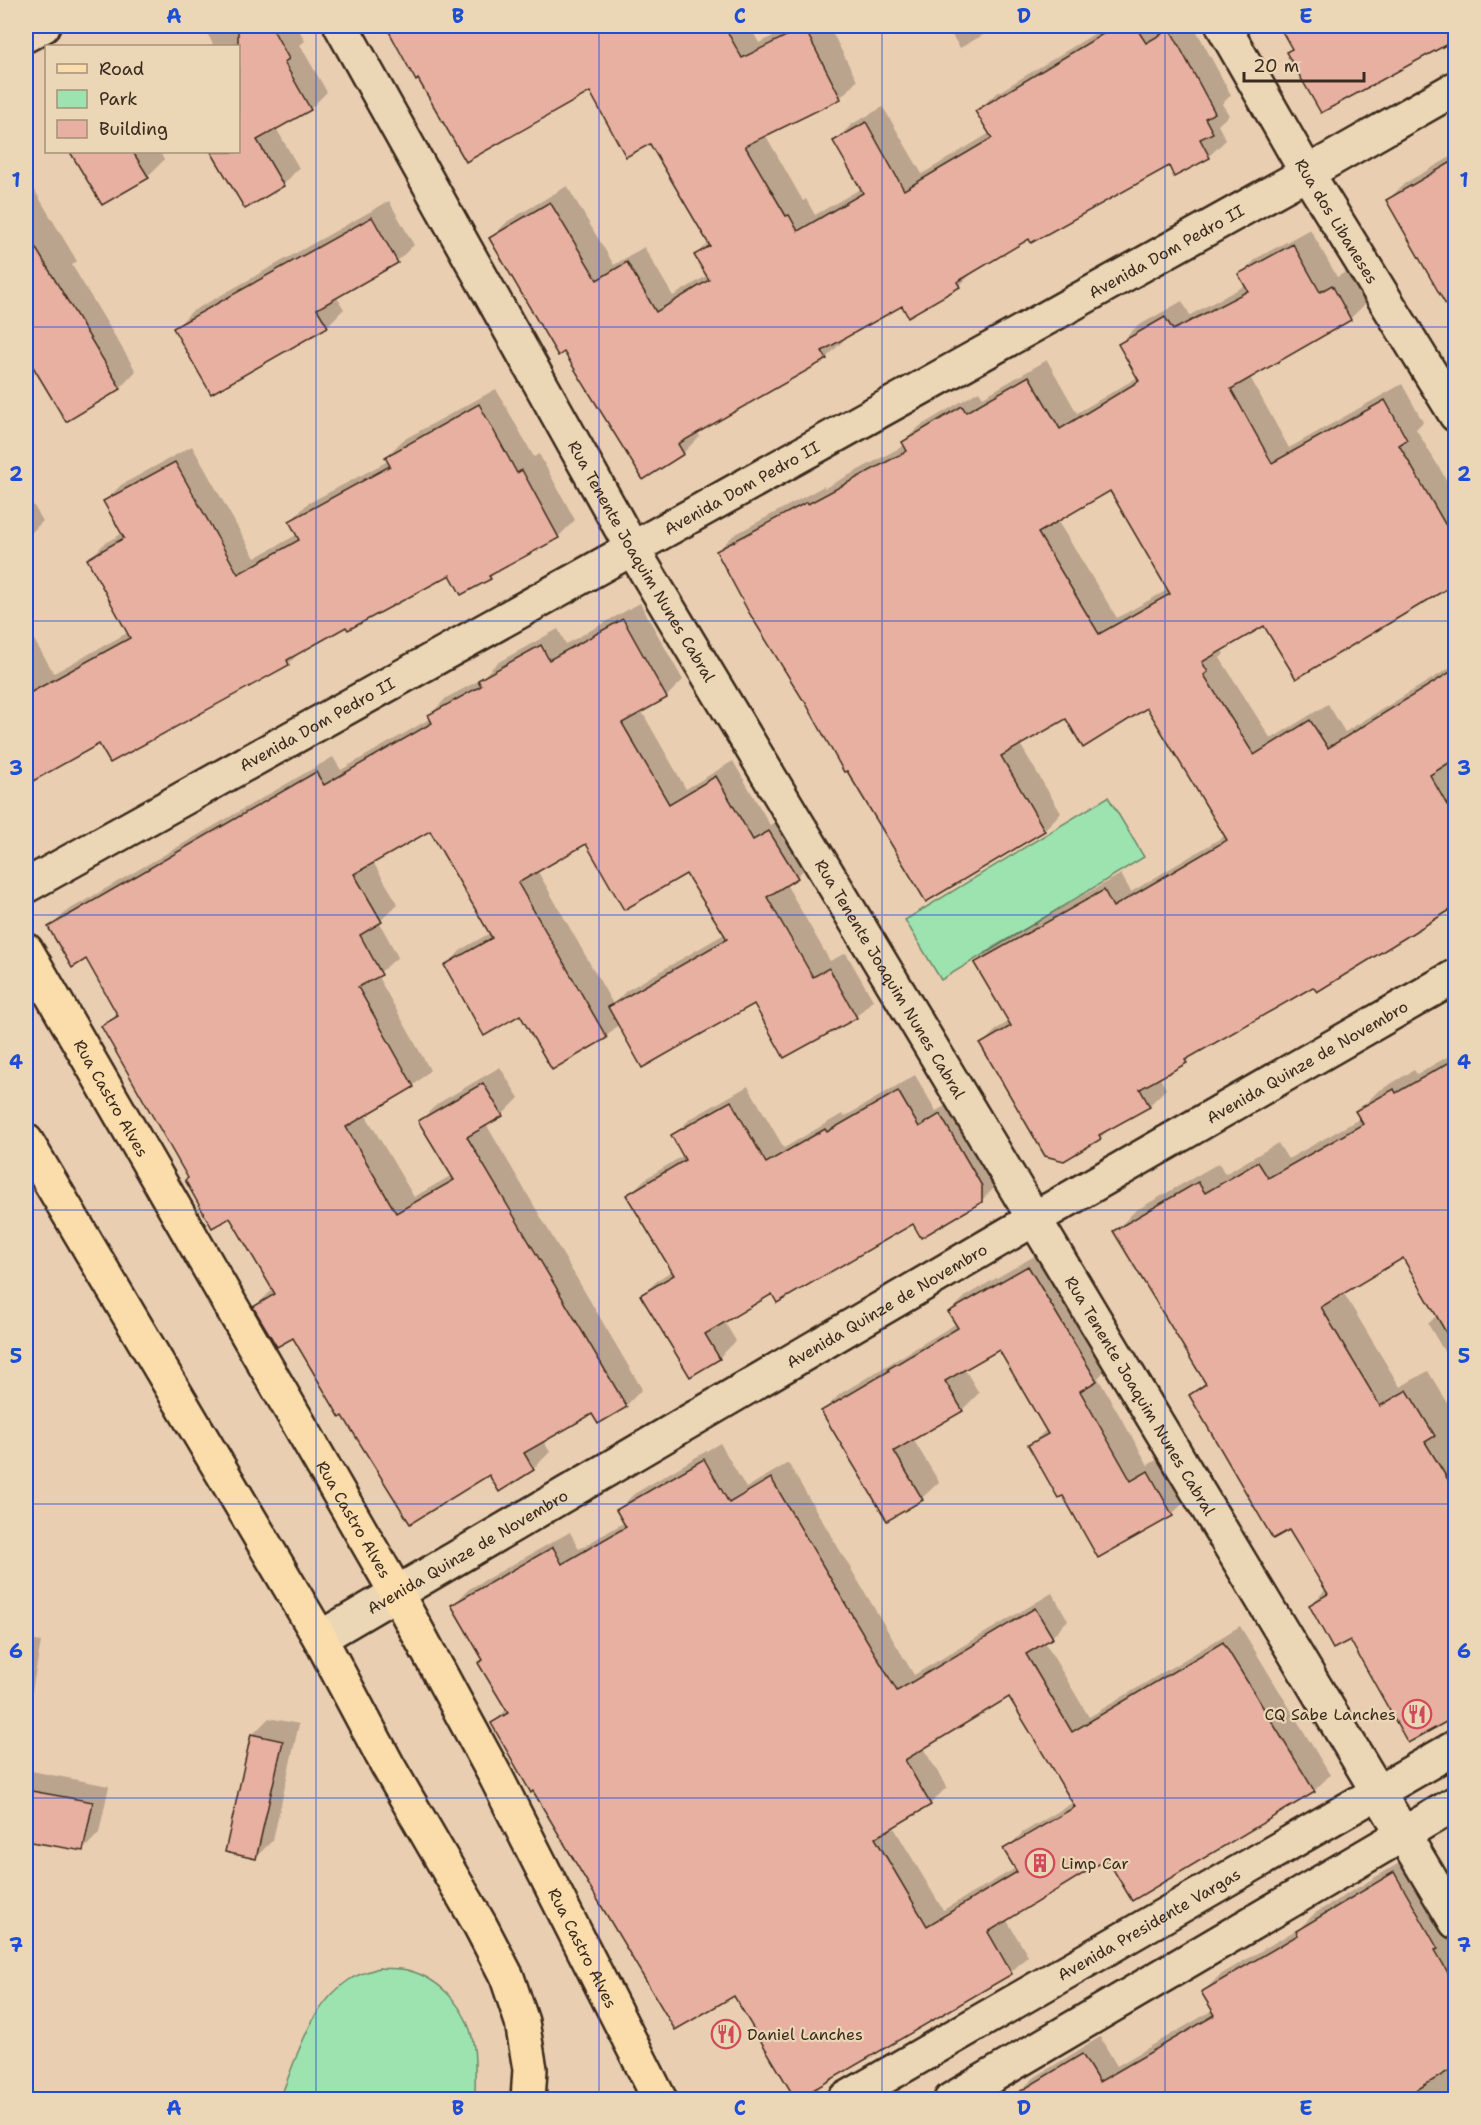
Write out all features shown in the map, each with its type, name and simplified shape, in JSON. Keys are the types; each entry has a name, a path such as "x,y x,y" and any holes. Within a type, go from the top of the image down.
{"main road":[{"name":"Rua Castro Alves","path":"26,951 397,1594 496,1777 660,2100"},
{"path":"26,1141 320,1638 388,1766 507,1977 523,2031 530,2069 528,2100"}],"street":[{"path":"26,35 43,26"},
{"name":"Rua Tenente Joaquim Nunes Cabral","path":"341,26 633,548 1455,1922"},
{"name":"Rua dos Libaneses","path":"1223,26 1307,172 1455,415"},
{"name":"Avenida Dom Pedro II","path":"26,886 1455,88"},
{"name":"Avenida Quinze de Novembro","path":"320,1638 1034,1219 1455,976"},
{"name":"Avenida Presidente Vargas","path":"844,2100 1455,1747"},
{"path":"951,2100 1455,1803"}],"green space":[{"path":"1108,797 1144,857 941,980 905,920"},
{"path":"379,1968 404,1969 420,1974 443,1989 461,2010 474,2048 475,2099 280,2099 306,2034 324,2004 335,1991 352,1978"}],"building":[{"path":"238,26 271,26 289,59 284,62 311,110 257,140 284,186 245,209 212,153 240,153 240,45 238,45"},
{"path":"386,26 724,26 742,58 804,27 841,99 745,146 786,216 789,215 798,231 863,193 833,141 866,122 904,190 992,138 975,111 1116,26 1135,26 1146,43 1170,29 1215,113 1205,118 1213,133 1200,139 1210,158 1174,177 1169,166 1031,243 1029,239 957,282 960,287 908,317 902,306 822,351 827,359 678,444 684,454 643,480 564,352 558,356 489,238 550,202 597,280 627,262 656,312 709,280 694,255 710,246 650,144 626,157 590,92 466,162 418,79 416,81"},
{"path":"1279,26 1455,26 1455,40 1321,113 1286,52 1292,49"},
{"path":"71,153 134,153 149,178 102,205"},
{"path":"1455,160 1455,321 1386,200"},
{"path":"372,217 398,263 317,309 328,327 211,394 173,328"},
{"path":"26,232 121,389 66,422 26,355"},
{"path":"1293,244 1320,292 1332,285 1351,320 1231,389 1272,463 1385,400 1407,440 1399,445 1455,541 1455,584 1296,679 1264,626 1202,662 1208,672 1204,675 1254,755 1310,720 1328,748 1455,669 1455,759 1430,775 1455,819 1455,907 1317,992 1313,987 1185,1060 1187,1063 1140,1089 1150,1107 1099,1135 1101,1139 1064,1161 1045,1156 980,1044 1011,1026 974,963 1104,890 1113,907 1227,840 1147,708 1083,748 1066,719 1001,756 1045,831 926,902 847,771 844,772 804,700 748,611 716,551 907,451 902,442 962,406 966,412 1029,376 1060,429 1139,381 1118,344 1165,317 1173,330 1248,291 1238,274","holes":["1110,491 1170,594 1099,634 1038,533"]},
{"path":"479,404 517,473 522,470 559,538 489,576 491,579 461,595 450,575 348,630 346,627 287,660 289,665 110,763 99,744 26,785 26,695 130,638 87,559 124,538 103,501 175,462 238,574 299,540 289,521 390,466 385,457"},
{"path":"623,619 667,698 622,723 669,804 716,776 753,840 769,831 798,878 767,897 813,977 829,968 857,1018 784,1058 754,1004 642,1068 608,1007 727,939 686,874 624,910 586,844 518,883 607,1038 552,1070 520,1015 484,1036 444,965 492,938 430,831 354,874 382,922 360,935 382,975 358,987 414,1087 346,1127 396,1213 454,1180 418,1121 483,1083 503,1116 467,1137 627,1407 598,1424 592,1414 524,1453 534,1470 499,1492 489,1475 410,1524 343,1416 340,1418 293,1338 277,1347 253,1307 275,1294 230,1218 212,1228 185,1180 188,1178 101,1026 118,1016 86,959 72,968 48,927 316,772 324,785 432,723 428,715 481,686 478,680 541,645 549,660"},
{"path":"1455,1059 1455,1348 1403,1258 1321,1307 1380,1406 1407,1390 1435,1436 1425,1442 1455,1491 1455,1717 1408,1743 1350,1640 1333,1649 1309,1605 1328,1594 1289,1530 1273,1539 1189,1395 1206,1384 1113,1231 1198,1182 1205,1193 1258,1162 1268,1178 1363,1124 1355,1111 1394,1089 1396,1093"},
{"path":"898,1091 919,1127 940,1114 982,1186 982,1202 921,1238 913,1224 777,1303 772,1294 705,1334 720,1359 690,1377 640,1295 674,1275 626,1195 685,1160 671,1135 731,1101 766,1163 825,1129 827,1132"},
{"path":"1028,1266 1097,1381 1080,1391 1131,1481 1148,1471 1173,1516 1098,1558 1063,1496 1058,1498 1028,1445 1048,1434 999,1350 945,1381 963,1411 894,1451 923,1500 887,1521 821,1411 958,1328 948,1312"},
{"path":"704,1459 729,1503 771,1478 897,1691 1035,1608 1053,1638 1026,1654 1072,1732 1223,1642 1315,1792 1132,1901 1107,1859 988,1932 1012,1974 796,2100 734,1996 675,2030 491,1723 508,1713 478,1663 483,1660 451,1605 553,1547 562,1564 626,1527 616,1510","holes":["1009,1697 1075,1807 1003,1849 1017,1872 927,1926 875,1838 931,1805 905,1760"]},
{"path":"251,1734 283,1741 256,1859 225,1852"},
{"path":"26,1790 93,1802 83,1851 26,1841"},
{"path":"1394,1872 1438,1949 1435,1950 1455,1985 1455,2067 1400,2100 1006,2100 1082,2054 1099,2082 1215,2015 1201,1992 1298,1935 1296,1931"}],"place":[{"name":"CQ Sabe Lanches","path":"1417,1714"},
{"name":"Limp Car","path":"1040,1863"},
{"name":"Daniel Lanches","path":"726,2034"}]}
